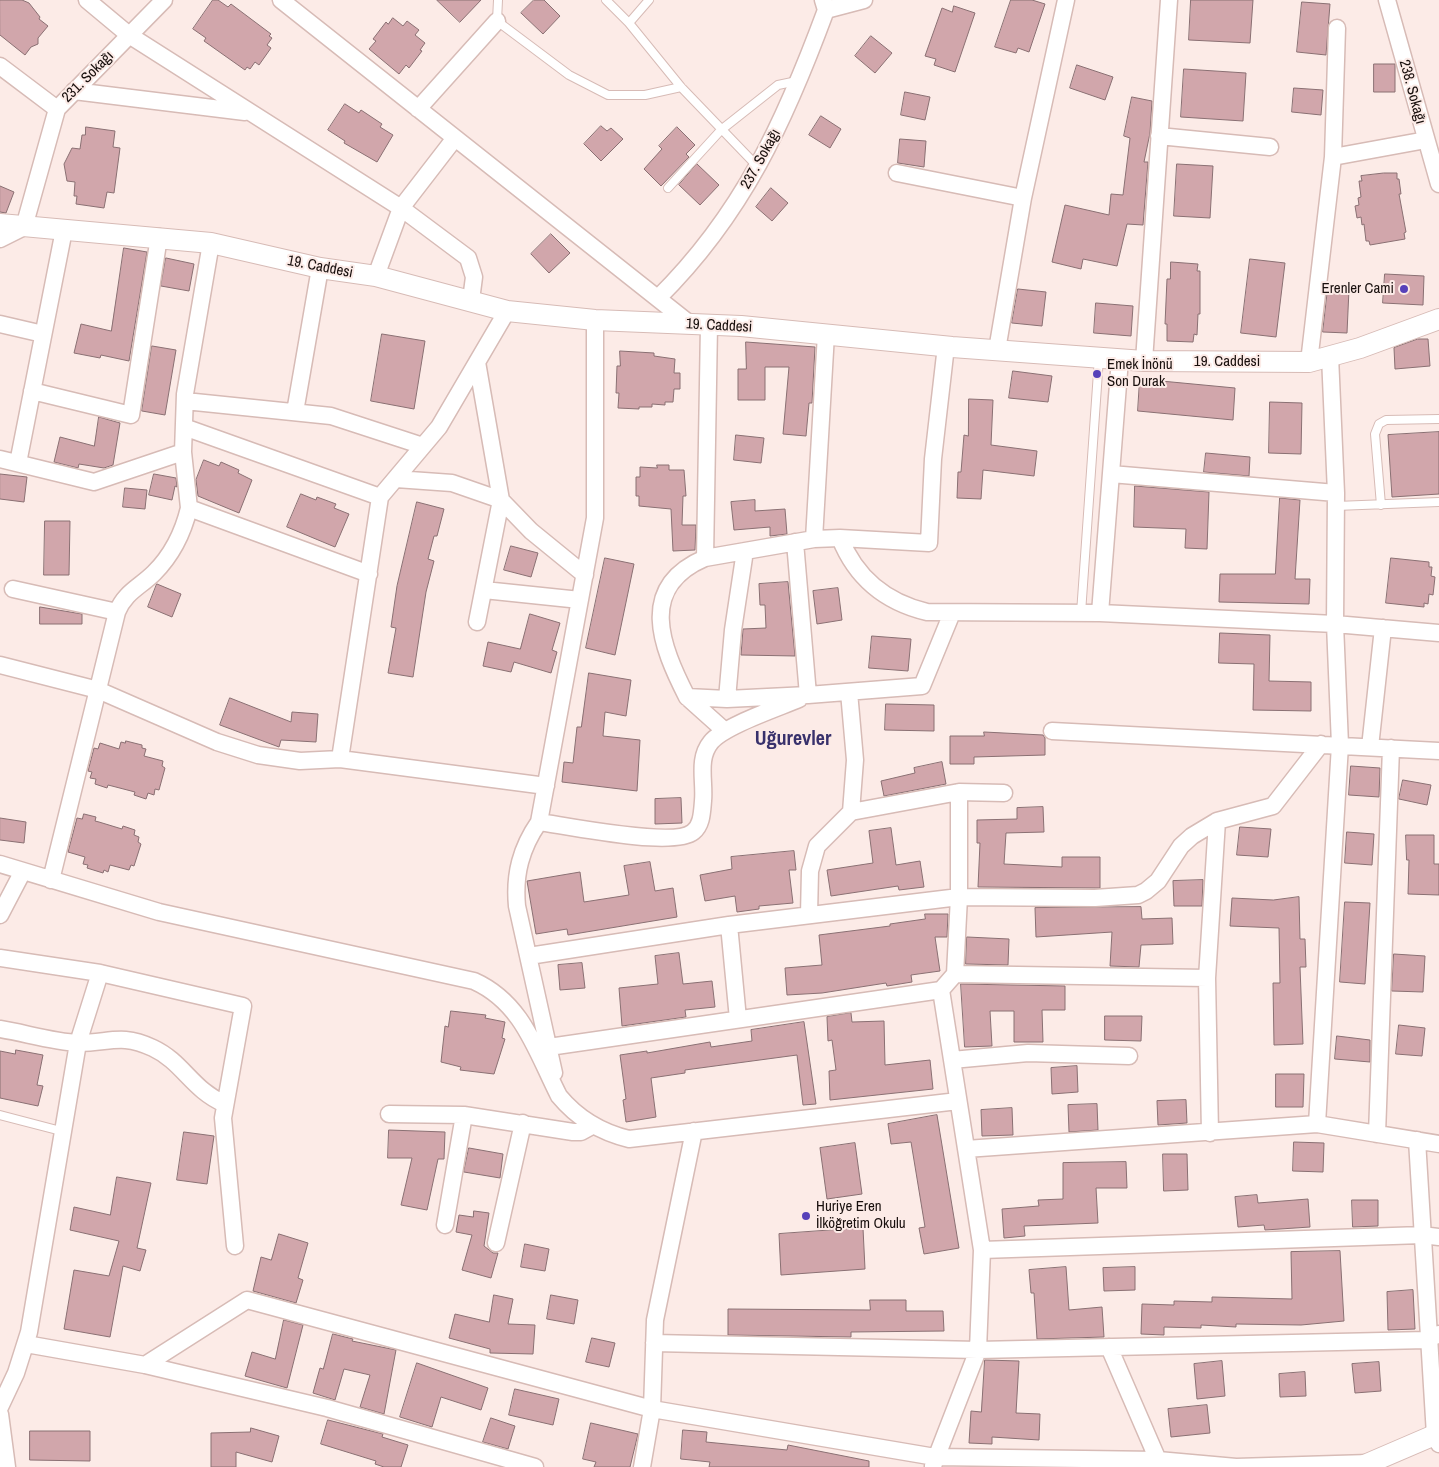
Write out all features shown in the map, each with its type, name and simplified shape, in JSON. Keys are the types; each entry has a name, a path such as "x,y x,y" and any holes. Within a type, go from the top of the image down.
{"street":[{"path":"87,0 129,35 400,208 468,258 474,277 471,300"},
{"name":"231. Sokağı","path":"24,227 56,109 164,0"},
{"path":"280,0 658,298 700,324 705,558"},
{"path":"825,5 864,0"},
{"path":"997,350 1023,198 1066,0"},
{"path":"1144,361 1169,0"},
{"name":"238. Sokağı","path":"1387,0 1439,184"},
{"name":"237. Sokağı","path":"658,298 680,276 714,236 758,167 800,80 825,5"},
{"path":"418,109 497,21"},
{"path":"1309,362 1333,157 1337,28"},
{"path":"0,66 56,109"},
{"path":"74,91 249,112"},
{"path":"1159,136 1270,148"},
{"path":"376,276 400,208 455,138"},
{"path":"1333,157 1426,140"},
{"path":"897,173 1023,198"},
{"name":"19. Caddesi","path":"0,224 211,243 320,268 376,276 507,311 595,320 700,324 1144,361 1309,362 1439,319"},
{"path":"0,240 24,227"},
{"path":"18,463 64,230"},
{"path":"32,392 131,415 159,238"},
{"path":"52,880 117,612 124,597 153,574 172,551 182,530 189,508 184,452 185,401 211,243"},
{"path":"294,412 320,268"},
{"path":"340,759 380,497 439,427 507,311"},
{"path":"559,1096 517,906 516,881 521,856 539,822 595,518 595,320"},
{"path":"0,324 43,334"},
{"path":"814,539 826,334"},
{"path":"725,731 687,697 663,639 660,608 670,583 686,566 705,558 814,539 840,538 929,543 933,459 946,346"},
{"path":"1317,1124 1340,745 1335,624 1336,500 1330,356"},
{"path":"1100,613 1120,359"},
{"path":"477,362 501,500 477,622"},
{"path":"185,401 331,416 423,446"},
{"path":"184,427 380,497"},
{"path":"0,460 94,482 184,452"},
{"path":"1111,474 1336,500"},
{"path":"396,479 452,483 501,500 531,532 585,575"},
{"path":"189,508 368,574"},
{"path":"840,538 850,559 863,578 887,597 913,609 952,613 1100,613 1335,624 1439,633"},
{"path":"796,542 808,696"},
{"path":"727,699 733,630 745,551"},
{"path":"13,589 117,612"},
{"path":"484,590 580,600"},
{"path":"687,697 727,699 808,696 922,686 952,613"},
{"path":"1370,747 1383,628"},
{"path":"0,665 98,690 238,750 280,759 340,759 546,786"},
{"path":"849,692 856,760 851,812"},
{"path":"539,822 644,838 681,837 690,834 700,822 703,758 711,742 725,731 808,696"},
{"path":"1052,731 1439,751"},
{"path":"529,956 729,925 959,897 1095,898 1138,894 1146,891 1158,881 1172,857 1187,841 1217,821 1273,806 1321,744"},
{"path":"1377,1134 1391,748"},
{"path":"549,1047 941,990 955,974 959,897 959,792"},
{"path":"810,915 810,870 817,846 851,812 959,792 1004,793"},
{"path":"1210,1133 1207,978 1217,821"},
{"path":"0,864 159,912 474,981 497,994 516,1012 559,1096 574,1112 592,1126 629,1139 958,1101"},
{"path":"0,915 23,871"},
{"path":"729,925 738,1020"},
{"path":"0,958 100,973 243,1006 225,1104 224,1134 235,1246"},
{"path":"0,1407 26,1344 78,1043 100,973"},
{"path":"955,974 1207,978"},
{"path":"934,1462 978,1350 982,1250 941,990"},
{"path":"0,1028 78,1043 117,1038 152,1048 177,1064 204,1093 225,1104"},
{"path":"952,1060 1028,1053 1129,1056"},
{"path":"389,1114 464,1115 573,1132 581,1132 592,1126"},
{"path":"445,1225 464,1115"},
{"path":"496,1243 523,1124"},
{"path":"966,1149 1317,1124 1439,1144"},
{"path":"642,1467 652,1409 655,1320 694,1131"},
{"path":"145,1365 247,1300 652,1409 934,1462 1160,1463 1236,1467 1364,1465 1438,1437 1433,1337 1422,1235 1417,1140"},
{"path":"982,1250 1422,1235 1439,1237"},
{"path":"654,1343 978,1350 1433,1337"},
{"path":"26,1344 145,1365 327,1408 535,1467"},
{"path":"1109,1347 1160,1463"},
{"path":"0,1414 7,1467"}],"lane":[{"path":"498,0 497,21 569,75 608,95 645,95 681,87"},
{"path":"606,0 629,23 681,87 758,167"},
{"path":"629,23 649,0"},
{"path":"668,188 721,130 778,85 800,80"},
{"path":"1081,613 1099,358"},
{"path":"1381,506 1375,434 1379,424 1386,420 1439,420"},
{"path":"1336,500 1381,506 1439,502"},
{"path":"0,1115 62,1130"}],"building":[{"path":"0,0 22,0 29,3 40,17 39,19 48,26 38,38 38,44 31,47 25,55 0,35"},
{"path":"213,0 218,0 228,7 231,4 271,34 269,36 272,38 267,45 271,48 259,65 255,62 250,69 247,67 245,70 204,41 206,38 193,29"},
{"path":"437,0 481,0 460,22"},
{"path":"534,0 544,0 560,16 543,34 521,13"},
{"path":"1011,0 1032,0 1045,4 1029,52 1018,48 1016,53 995,47"},
{"path":"1191,0 1253,0 1250,43 1189,40"},
{"path":"1302,2 1330,4 1326,55 1297,52"},
{"path":"954,6 975,13 955,72 934,65 936,59 925,56 942,8 952,12"},
{"path":"393,18 403,26 407,21 419,30 415,35 425,43 420,50 422,51 409,68 406,65 399,74 369,49 376,41 373,39 386,22 388,24"},
{"path":"871,36 892,53 875,73 855,56"},
{"path":"1374,64 1395,64 1395,92 1374,92"},
{"path":"1077,65 1113,77 1105,100 1070,88"},
{"path":"1184,69 1246,73 1243,121 1181,117"},
{"path":"1294,88 1323,90 1321,115 1292,112"},
{"path":"905,92 930,97 925,120 901,115"},
{"path":"1132,97 1152,101 1150,133 1144,162 1148,162 1143,225 1127,224 1117,266 1083,259 1081,269 1052,262 1065,205 1109,215 1111,194 1123,195 1130,138 1124,136"},
{"path":"345,104 359,113 361,110 382,124 380,127 393,135 377,162 344,143 345,141 328,130"},
{"path":"821,116 841,129 830,148 809,135"},
{"path":"601,126 607,131 611,128 623,139 601,161 584,144"},
{"path":"86,127 115,131 113,147 120,148 114,193 107,192 104,208 76,204 77,196 74,196 75,182 67,181 64,164 72,148 80,149 82,135 85,135"},
{"path":"677,127 695,145 686,154 689,157 661,186 644,169 662,149 659,146"},
{"path":"900,139 926,141 924,167 898,163"},
{"path":"697,164 719,185 700,205 679,185"},
{"path":"1177,164 1213,166 1210,218 1174,216"},
{"path":"1397,173 1397,179 1399,179 1401,194 1399,194 1406,232 1404,233 1405,239 1370,245 1369,241 1366,241 1364,224 1362,225 1361,217 1357,218 1355,206 1359,205 1358,198 1361,197 1359,181 1362,181 1361,176"},
{"path":"0,186 14,192 6,213 0,212"},
{"path":"771,188 788,203 772,221 756,207"},
{"path":"551,234 570,253 549,273 531,254"},
{"path":"124,248 147,252 129,361 101,355 100,358 74,353 81,324 111,331"},
{"path":"166,258 194,264 189,291 161,286"},
{"path":"1250,259 1285,263 1276,337 1241,333"},
{"path":"1171,262 1198,264 1197,271 1200,271 1200,314 1198,314 1197,335 1194,334 1193,342 1167,341 1167,324 1165,324 1167,279 1170,279"},
{"name":"Erenler Cami","path":"1385,274 1424,276 1423,305 1383,303"},
{"path":"1328,288 1349,289 1347,333 1323,332"},
{"path":"1018,289 1046,292 1042,326 1012,323"},
{"path":"1096,303 1133,306 1131,336 1094,333"},
{"path":"382,334 425,341 414,409 371,401"},
{"path":"1418,339 1428,339 1430,366 1395,369 1394,348"},
{"path":"746,342 815,347 812,403 809,403 806,436 783,434 789,367 765,367 765,400 738,400 738,369 746,369"},
{"path":"152,346 176,350 165,415 142,411"},
{"path":"620,351 654,353 654,356 675,359 674,373 680,373 680,389 674,389 673,402 665,402 665,405 652,404 652,407 639,407 639,409 618,408 619,393 616,393 617,366 620,366"},
{"path":"1013,371 1052,376 1048,402 1009,398"},
{"path":"1140,379 1235,388 1233,420 1138,411"},
{"path":"969,399 993,400 991,445 1037,451 1034,476 983,470 981,499 957,498 958,472 961,472 964,435 968,436"},
{"path":"1270,402 1302,403 1301,454 1269,453"},
{"path":"99,417 120,423 113,465 104,468 79,464 78,468 54,462 60,437 94,446"},
{"path":"1439,432 1439,494 1392,497 1388,435"},
{"path":"736,435 764,438 761,463 734,460"},
{"path":"1206,453 1250,457 1249,476 1204,472"},
{"path":"204,460 219,466 221,462 239,470 238,473 252,480 239,513 198,496 196,480"},
{"path":"657,465 669,465 669,470 684,470 686,496 683,496 682,525 696,525 695,550 673,551 671,509 639,506 639,496 636,496 636,477 640,477 640,467 657,468"},
{"path":"0,474 27,477 24,502 0,499"},
{"path":"154,474 176,478 177,487 175,486 172,500 149,495"},
{"path":"1135,486 1209,492 1207,549 1185,548 1186,529 1134,527"},
{"path":"125,488 147,490 145,509 123,507"},
{"path":"301,494 316,500 317,497 336,504 334,508 349,514 335,547 287,527"},
{"path":"1280,498 1300,500 1295,579 1310,579 1309,604 1219,602 1220,574 1275,574"},
{"path":"755,500 755,511 785,509 787,534 770,536 770,527 734,530 731,502"},
{"path":"417,502 444,509 437,536 434,536 428,559 434,561 426,592 413,677 388,673 396,628 391,627 397,586"},
{"path":"45,521 70,521 69,575 44,575"},
{"path":"511,546 538,553 531,577 504,570"},
{"path":"605,558 634,564 615,655 586,648"},
{"path":"1391,558 1429,562 1429,567 1432,567 1431,576 1435,577 1433,595 1429,594 1428,604 1424,603 1424,607 1386,603"},
{"path":"788,582 795,656 741,655 743,629 766,628 765,605 760,605 759,584"},
{"path":"157,584 181,594 172,617 148,607"},
{"path":"838,588 842,620 817,624 813,591"},
{"path":"40,607 82,614 82,624 40,624"},
{"path":"530,614 560,623 552,650 557,652 551,673 514,662 511,672 483,666 488,642 520,649"},
{"path":"1220,633 1270,635 1269,681 1311,682 1311,711 1253,710 1254,664 1219,663"},
{"path":"872,636 911,639 908,671 869,668"},
{"path":"589,673 631,680 626,716 605,712 603,736 640,740 637,791 562,782 564,762 573,763 577,727 581,727"},
{"path":"230,698 291,722 292,712 318,714 316,742 281,740 279,747 220,725"},
{"path":"886,704 934,705 934,731 885,730"},
{"path":"984,732 1043,735 1045,738 1045,755 974,757 974,764 950,764 950,736 984,736"},
{"path":"126,741 142,745 142,748 146,749 144,756 163,761 162,766 165,768 159,790 155,789 154,795 148,793 146,799 134,795 135,792 108,785 107,788 95,784 96,779 90,778 92,772 88,771 94,748 98,749 100,743 119,749 121,742 125,743"},
{"path":"942,762 946,784 884,796 881,781 915,773 914,768"},
{"path":"1351,766 1380,768 1379,797 1349,795"},
{"path":"1403,780 1431,785 1427,805 1399,799"},
{"path":"681,798 682,823 655,824 655,799"},
{"path":"1043,807 1044,832 1006,833 1004,864 1062,867 1062,857 1100,857 1100,888 978,887 980,843 977,843 977,820 1017,819 1017,808"},
{"path":"84,814 96,817 95,821 122,829 123,826 135,830 134,835 139,837 138,842 141,844 134,866 131,865 129,870 110,865 108,872 104,870 103,873 87,868 88,865 83,864 85,857 68,852 77,818 82,819"},
{"path":"0,818 26,822 24,843 0,840"},
{"path":"1240,827 1271,829 1268,857 1237,855"},
{"path":"891,828 896,865 920,861 924,887 899,890 898,886 831,896 827,870 873,863 869,831"},
{"path":"1347,832 1374,834 1372,865 1345,863"},
{"path":"1406,835 1434,835 1434,864 1439,864 1439,895 1408,894 1409,860 1407,860"},
{"path":"794,851 796,870 789,870 793,903 759,906 759,909 737,912 735,896 705,901 700,875 732,869 731,857"},
{"path":"650,862 655,891 673,888 677,917 568,935 567,929 536,934 527,881 580,872 584,902 629,895 624,866"},
{"path":"1203,880 1202,906 1174,906 1173,881"},
{"path":"1299,897 1300,939 1305,939 1306,967 1300,967 1303,1044 1274,1045 1273,983 1280,983 1279,928 1230,926 1232,898 1273,900"},
{"path":"1345,902 1370,903 1365,984 1340,982"},
{"path":"1141,907 1142,919 1172,918 1173,944 1141,945 1139,967 1110,966 1112,932 1036,937 1035,908"},
{"path":"925,914 948,914 947,937 935,937 940,971 911,975 912,982 887,986 886,983 822,993 787,995 785,968 822,965 819,935 890,926 890,924 925,919"},
{"path":"967,937 1009,939 1008,965 966,964"},
{"path":"679,953 683,984 712,981 715,1007 685,1010 686,1017 622,1026 619,988 658,984 655,956"},
{"path":"1394,954 1425,956 1423,992 1392,991"},
{"path":"582,963 585,988 560,990 558,965"},
{"path":"961,984 1065,986 1065,1010 1042,1010 1043,1042 1014,1042 1014,1011 990,1011 992,1046 965,1047"},
{"path":"451,1011 486,1015 485,1018 505,1022 502,1038 505,1039 494,1074 460,1070 461,1067 441,1062 445,1026 448,1027"},
{"path":"851,1013 852,1022 884,1021 885,1065 930,1060 933,1089 830,1100 829,1071 836,1070 832,1040 828,1041 827,1017"},
{"path":"1105,1016 1142,1016 1141,1041 1105,1040"},
{"path":"804,1022 816,1104 803,1105 797,1055 685,1070 685,1073 651,1078 656,1117 626,1122 623,1100 626,1099 620,1055 647,1051 647,1053 710,1042 711,1047 752,1041 751,1030"},
{"path":"1399,1025 1425,1028 1422,1056 1396,1054"},
{"path":"1337,1036 1370,1040 1370,1062 1335,1059"},
{"path":"16,1050 43,1055 37,1085 43,1086 38,1106 0,1098 0,1051 15,1054"},
{"path":"1077,1066 1078,1092 1052,1094 1051,1068"},
{"path":"1276,1074 1304,1074 1303,1107 1276,1107"},
{"path":"1186,1100 1187,1123 1158,1125 1157,1101"},
{"path":"1097,1104 1098,1130 1069,1132 1068,1105"},
{"path":"1012,1108 1013,1135 982,1136 981,1110"},
{"path":"937,1115 959,1248 924,1254 919,1228 925,1227 911,1142 891,1144 888,1124"},
{"path":"389,1130 445,1132 444,1159 438,1159 427,1210 401,1205 412,1158 388,1158"},
{"path":"184,1132 214,1136 207,1184 177,1180"},
{"path":"1294,1142 1324,1143 1323,1172 1293,1171"},
{"path":"855,1143 862,1194 827,1199 820,1148"},
{"path":"469,1148 503,1154 500,1178 464,1172"},
{"path":"1163,1154 1187,1154 1188,1190 1164,1191"},
{"path":"1126,1162 1127,1188 1096,1188 1098,1223 1024,1226 1025,1236 1004,1238 1002,1209 1039,1206 1038,1200 1063,1199 1063,1163"},
{"path":"117,1177 151,1183 137,1248 146,1250 140,1271 123,1266 110,1337 64,1329 74,1270 109,1276 119,1241 70,1230 74,1207 110,1215"},
{"path":"1257,1195 1258,1203 1308,1199 1310,1227 1265,1230 1264,1225 1238,1227 1235,1197"},
{"path":"1352,1200 1378,1200 1378,1226 1353,1227"},
{"path":"474,1211 489,1213 484,1246 493,1253 498,1253 491,1278 462,1270 472,1235 456,1232 459,1215 473,1217"},
{"path":"863,1228 865,1269 781,1275 779,1234"},
{"path":"279,1234 308,1243 298,1278 303,1280 296,1303 253,1291 261,1257 271,1260"},
{"path":"525,1244 549,1249 545,1271 521,1267"},
{"path":"1340,1251 1344,1321 1301,1325 1236,1324 1236,1327 1201,1325 1201,1328 1164,1327 1164,1335 1141,1334 1142,1304 1174,1305 1174,1301 1212,1302 1212,1297 1292,1299 1291,1252"},
{"path":"1066,1267 1069,1310 1102,1307 1104,1337 1037,1339 1034,1293 1031,1293 1029,1270"},
{"path":"1135,1267 1135,1290 1104,1291 1103,1268"},
{"path":"1413,1290 1415,1329 1388,1330 1387,1292"},
{"path":"494,1295 513,1299 508,1324 535,1325 533,1354 490,1353 490,1349 449,1338 455,1314 489,1322"},
{"path":"551,1295 578,1300 574,1324 547,1319"},
{"path":"870,1300 906,1300 906,1311 943,1311 944,1331 851,1332 851,1337 728,1335 728,1309 870,1310"},
{"path":"284,1320 303,1325 287,1388 245,1376 252,1352 275,1359"},
{"path":"333,1334 353,1339 352,1341 396,1350 384,1414 360,1407 370,1375 344,1369 335,1400 313,1393 320,1368 323,1369"},
{"path":"592,1338 615,1343 609,1367 586,1362"},
{"path":"985,1360 1019,1361 1016,1413 1040,1414 1039,1440 992,1437 992,1444 969,1443 971,1411 981,1412"},
{"path":"1222,1361 1225,1396 1197,1399 1194,1364"},
{"path":"1379,1362 1381,1391 1355,1393 1352,1364"},
{"path":"417,1363 488,1388 481,1410 441,1397 432,1427 400,1417"},
{"path":"1305,1372 1306,1396 1280,1397 1279,1374"},
{"path":"515,1389 559,1399 553,1425 509,1415"},
{"path":"1207,1405 1210,1433 1171,1437 1168,1409"},
{"path":"491,1418 515,1426 508,1449 483,1442"},
{"path":"328,1420 383,1434 382,1437 408,1445 401,1467 384,1467 375,1464 376,1461 321,1444"},
{"path":"591,1423 638,1434 630,1467 594,1467 596,1462 583,1459"},
{"path":"251,1428 279,1436 272,1462 236,1452 236,1467 211,1467 211,1433 250,1432"},
{"path":"683,1430 707,1432 706,1442 787,1450 788,1445 869,1461 869,1467 709,1467 710,1462 681,1459"},
{"path":"30,1431 90,1431 90,1461 30,1460"}],"place":[{"name":"Erenler Cami","path":"1404,289"},
{"name":"Emek İnönü Son Durak","path":"1097,374"},
{"name":"Huriye Eren İlköğretim Okulu","path":"806,1216"}],"district":[{"name":"Uğurevler","path":"793,740"}]}
